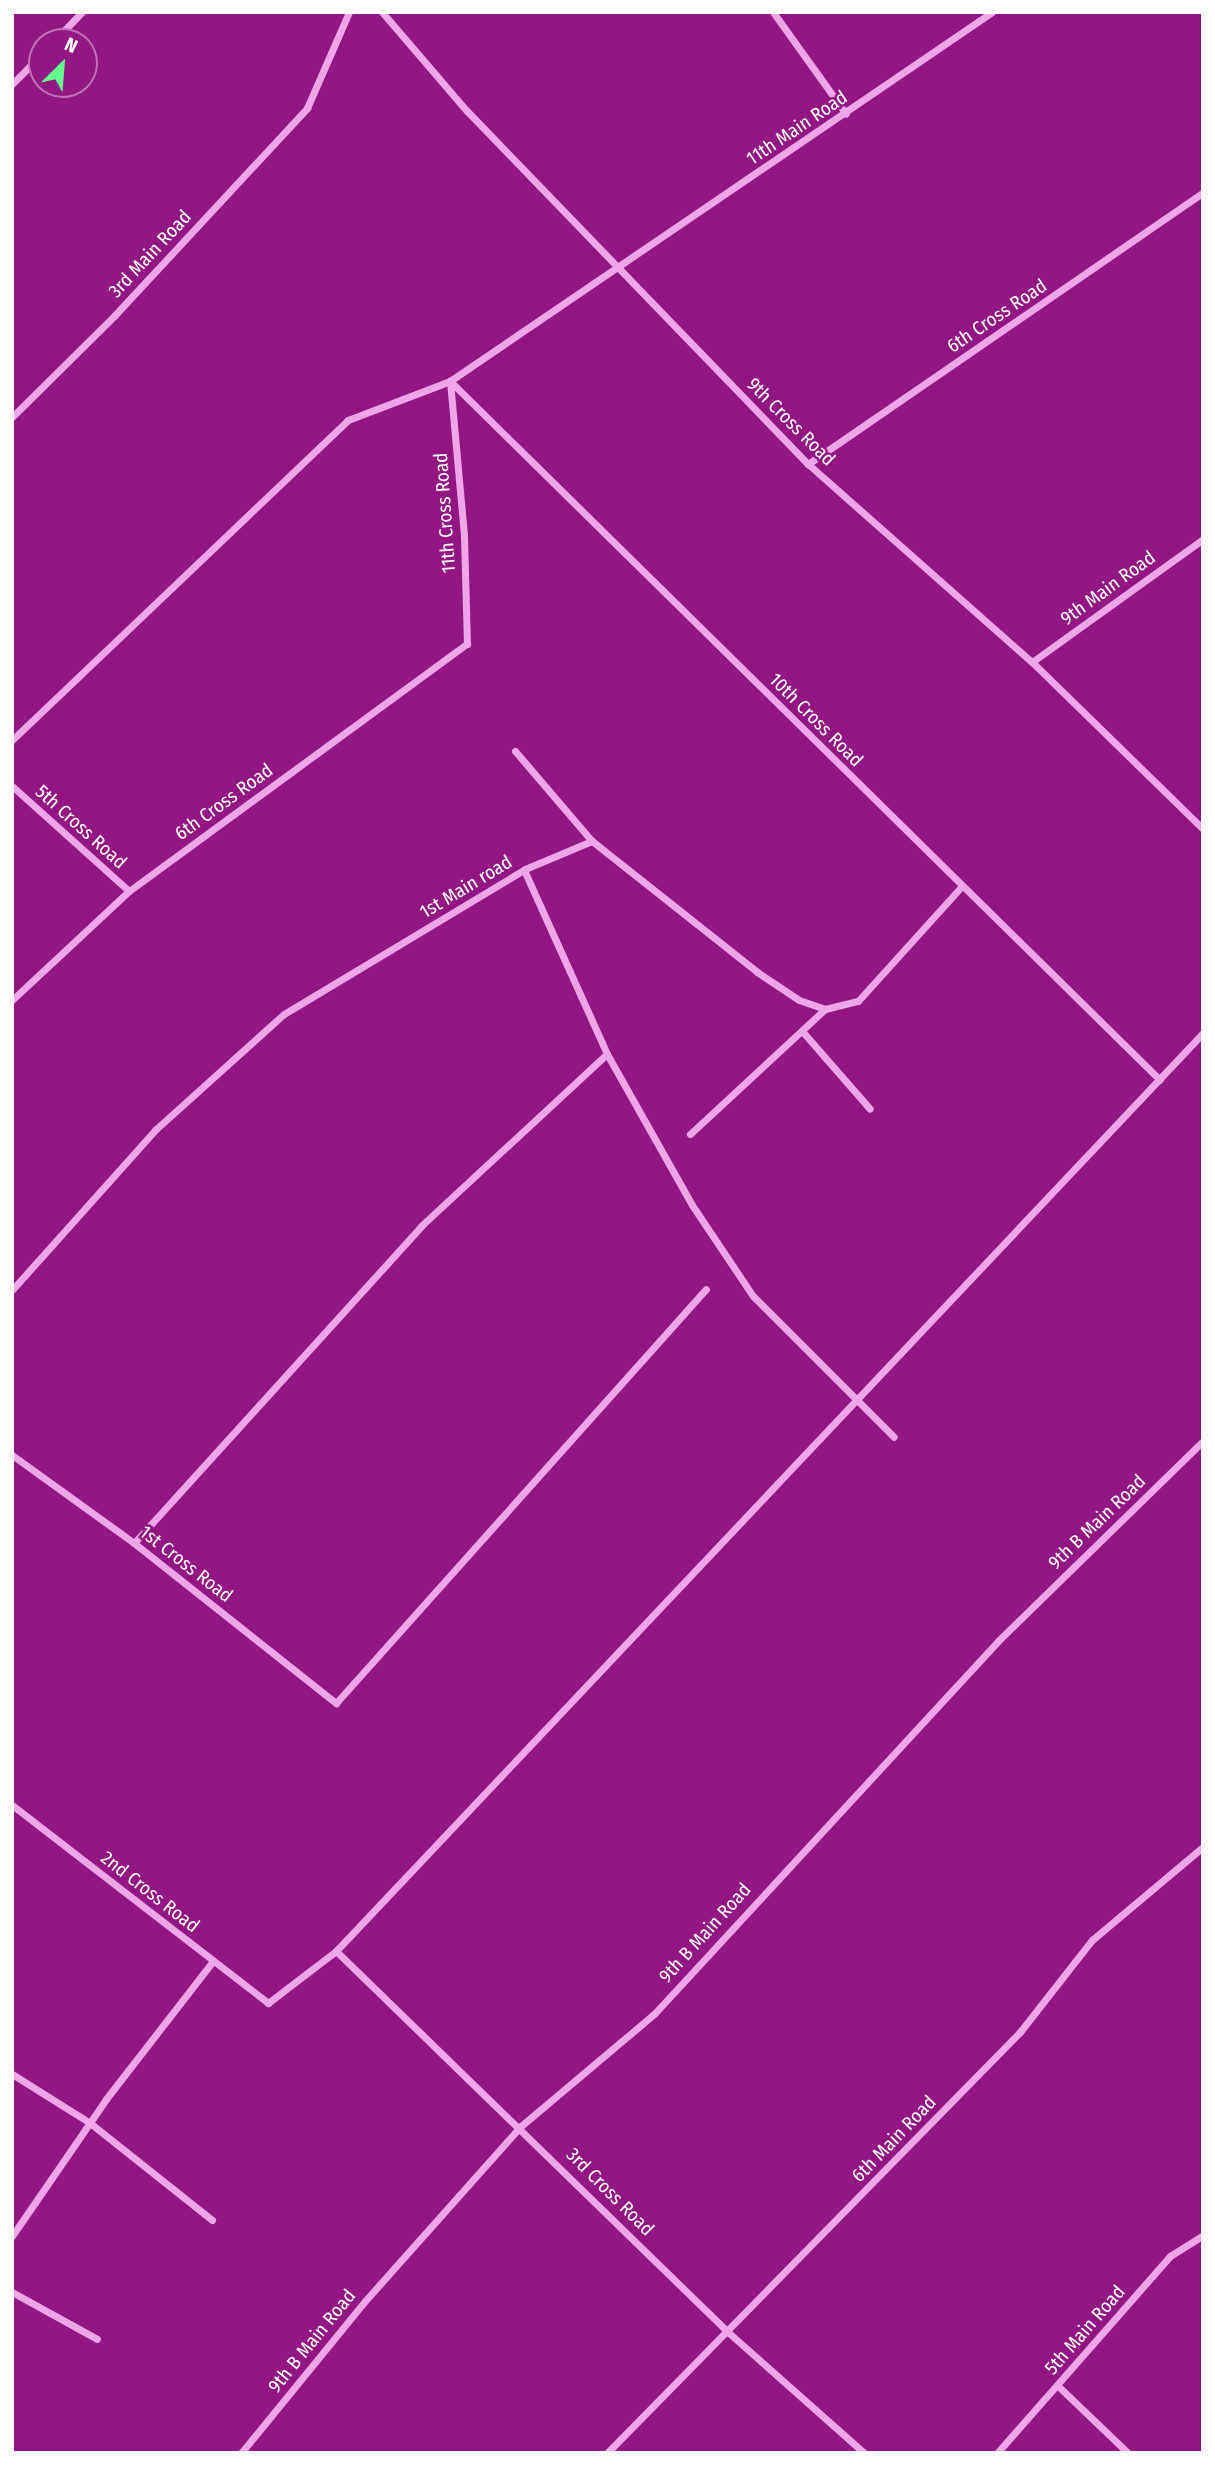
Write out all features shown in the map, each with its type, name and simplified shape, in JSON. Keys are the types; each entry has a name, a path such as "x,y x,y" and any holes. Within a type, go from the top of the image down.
{"street":[{"path":"67,28 82,12"},
{"name":"3rd Main Road","path":"12,417 114,316 307,108 349,12"},
{"name":"9th Cross Road","path":"382,12 467,111 808,464 1032,662 1203,829"},
{"path":"773,12 846,114"},
{"name":"11th Main Road","path":"12,740 348,420 450,381 620,268 992,12"},
{"path":"12,84 28,68"},
{"name":"6th Cross Road","path":"808,464 1203,193"},
{"name":"11th Cross Road","path":"450,381 464,535 467,643"},
{"name":"10th Cross Road","path":"450,381 1160,1080"},
{"name":"9th Main Road","path":"1032,662 1203,539"},
{"name":"6th Cross Road","path":"12,1000 129,891 467,643"},
{"path":"515,751 592,841 757,972 799,1000 825,1009"},
{"name":"5th Cross Road","path":"12,786 129,891"},
{"name":"1st Main road","path":"12,1290 155,1130 284,1014 524,870 592,841"},
{"path":"524,870 607,1054 692,1205 752,1296 894,1437"},
{"path":"690,1134 825,1009 858,1001 961,886"},
{"path":"802,1031 870,1109"},
{"path":"336,1951 1203,1033"},
{"path":"134,1543 421,1226 607,1054"},
{"name":"1st Cross Road","path":"12,1455 134,1543 336,1703 706,1289"},
{"name":"9th B Main Road","path":"241,2453 365,2301 521,2126 655,2012 999,1640 1203,1441"},
{"name":"2nd Cross Road","path":"12,1805 268,2003 336,1951"},
{"name":"6th Main Road","path":"607,2453 729,2333 1020,2032 1092,1940 1203,1846"},
{"name":"3rd Cross Road","path":"336,1951 521,2126 729,2333 864,2453"},
{"path":"12,2236 90,2123 213,1961"},
{"path":"12,2074 90,2123 212,2220"},
{"name":"5th Main Road","path":"997,2453 1170,2256 1203,2235"},
{"path":"12,2292 97,2339"},
{"path":"1056,2385 1128,2453"}]}
